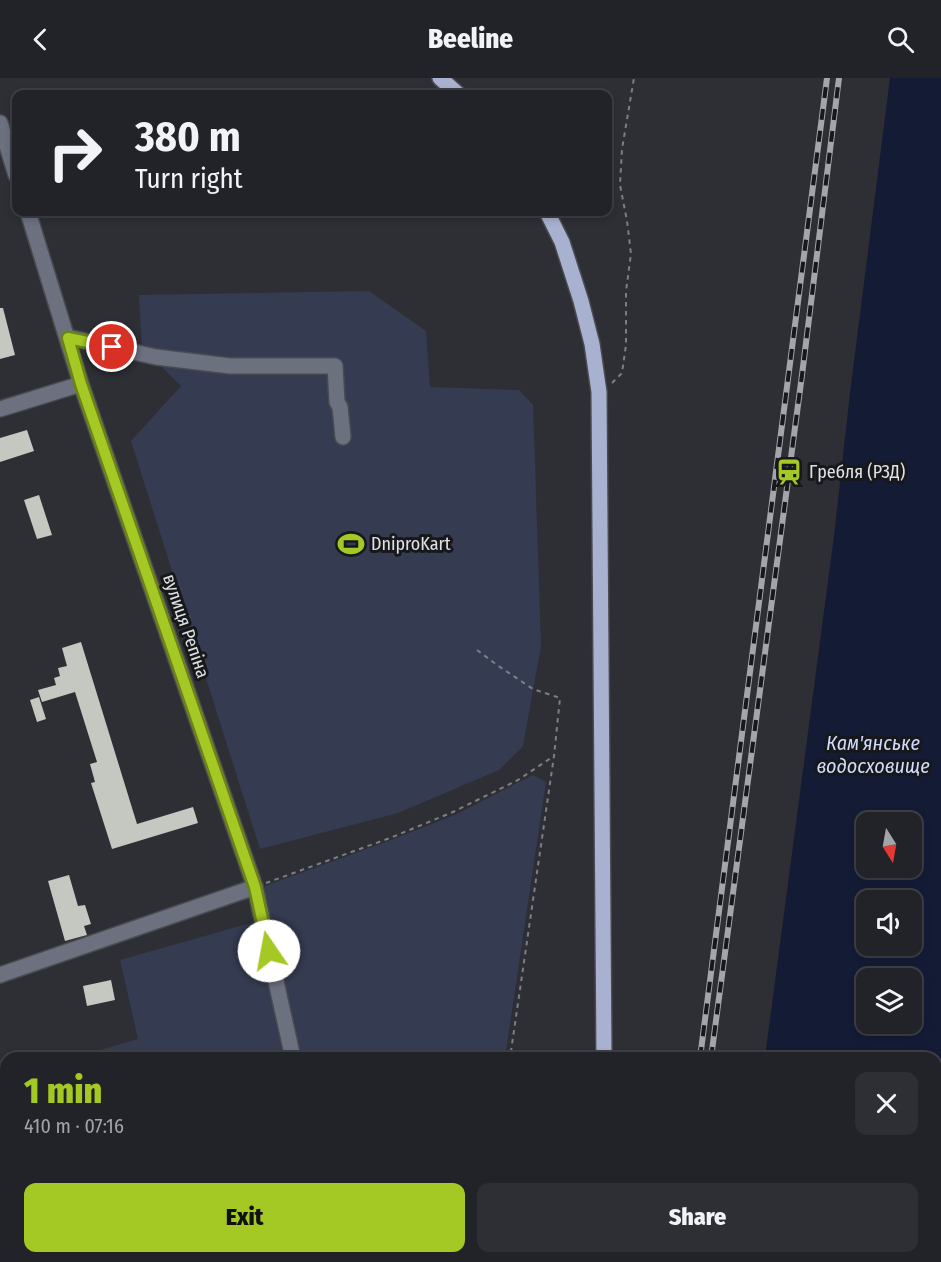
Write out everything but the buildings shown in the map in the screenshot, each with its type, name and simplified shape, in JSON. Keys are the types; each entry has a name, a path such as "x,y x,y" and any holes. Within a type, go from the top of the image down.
{"main road":[{"path":"440,78 454,90"},
{"path":"549,216 562,242 581,301 592,344 599,392 604,1052"}],"street":[{"path":"0,123 12,162"},
{"name":"вулиця Репіна","path":"29,216 81,384 255,887 292,1052"},
{"path":"68,338 156,357 230,366 335,366 337,402 340,407 343,437"},
{"path":"0,409 81,384"},
{"path":"0,975 255,887"}],"path":[{"path":"599,392 622,373 626,345 626,291 631,254 620,185 622,149 634,78"},
{"path":"477,650 533,688 560,698 554,756 511,1052"},
{"path":"255,887 453,812 518,780 554,756"}],"shaded area":[{"name":"DniproKart","path":"369,291 426,331 430,387 519,390 533,405 541,646 523,746 499,770 398,813 260,849 131,441 181,386 142,347 139,295"},
{"path":"533,775 546,782 506,1052 297,1052 263,891 265,886 455,815"},
{"path":"258,921 286,1052 94,1052 138,1039 120,960"}],"water":[{"name":"Кам'янське водосховище","path":"890,78 941,78 941,1052 766,1052 834,536"}],"railway":[{"path":"701,1052 827,78"},
{"path":"712,1052 839,78"}],"place":[{"name":"Гребля (РЗД)","path":"789,472"},
{"name":"DniproKart","path":"351,544"}],"route":[{"path":"112,347 68,338 81,384 255,887 269,951"}]}
